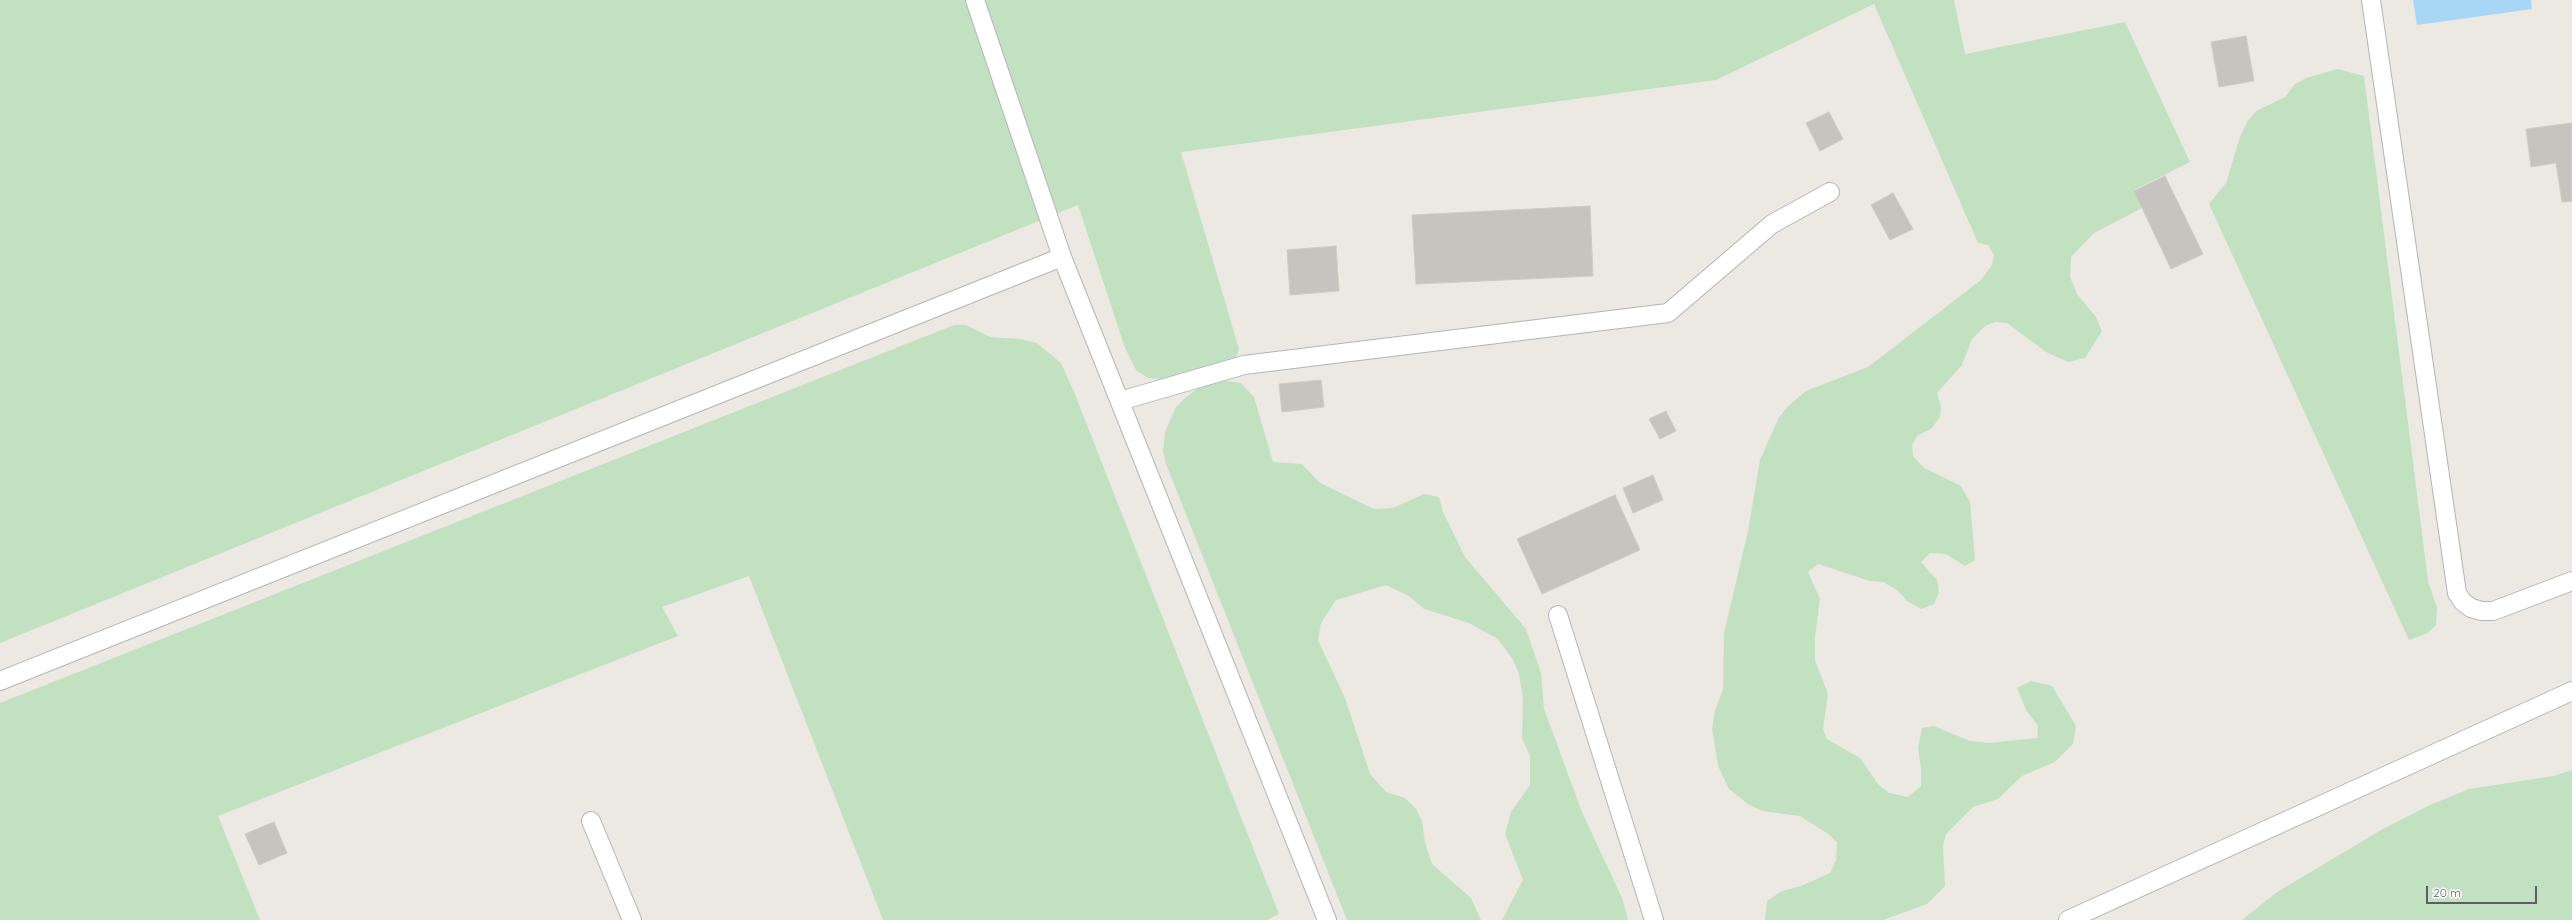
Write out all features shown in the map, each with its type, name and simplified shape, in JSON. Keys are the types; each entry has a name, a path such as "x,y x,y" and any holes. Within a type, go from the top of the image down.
{"lane":[{"path":"975,0 1062,257 1120,401 1320,918"},
{"path":"2371,0 2457,593 2462,602 2471,608 2482,611 2493,610 2572,581"},
{"path":"1120,401 1244,364 1668,313 1772,224 1830,192"},
{"path":"0,681 1062,257"},
{"path":"1558,615 1654,920"},
{"path":"2068,920 2572,691"},
{"path":"591,821 632,920"}],"green space":[{"path":"0,0 1954,0 1965,54 2125,22 2190,162 2134,190 2142,208 2094,233 2071,257 2070,277 2077,294 2096,317 2102,331 2085,358 2068,362 2046,352 2007,323 1995,322 1985,326 1972,339 1962,365 1937,393 1941,406 1940,417 1931,429 1918,435 1912,445 1913,456 1924,468 1961,486 1970,502 1975,560 1965,566 1946,554 1930,553 1921,562 1937,580 1939,592 1934,604 1921,609 1907,601 1897,590 1883,582 1870,581 1818,564 1808,572 1820,599 1815,637 1815,660 1828,694 1823,729 1827,739 1860,758 1878,784 1889,793 1908,797 1921,786 1921,768 1918,748 1922,728 1934,726 1970,741 1989,743 2037,738 2038,726 2026,710 2017,688 2031,681 2052,686 2076,726 2073,744 2055,762 2022,776 1998,799 1973,807 1946,834 1943,846 1945,886 1927,904 1883,920 1765,920 1767,901 1782,891 1801,886 1830,873 1836,860 1837,842 1827,833 1800,816 1762,811 1748,804 1729,789 1718,766 1712,729 1715,710 1723,690 1724,633 1748,531 1760,460 1778,419 1788,406 1806,391 1868,367 1981,280 1992,265 1994,255 1988,245 1978,243 1874,4 1716,80 1181,152 1239,349 1236,357 1228,362 1167,380 1148,378 1136,370 1125,348 1078,205 0,643"},
{"path":"2338,69 2364,76 2428,581 2437,608 2436,625 2428,633 2409,640 2209,204 2226,183 2240,137 2247,122 2256,111 2285,97 2295,84 2306,78"},
{"path":"954,325 966,325 990,337 1020,339 1037,343 1061,363 1074,392 1279,914 1267,920 883,920 749,576 662,607 678,636 218,816 260,920 0,920 0,703"},
{"path":"1224,381 1241,383 1254,397 1273,462 1302,464 1320,483 1374,509 1393,508 1424,494 1439,497 1443,512 1465,557 1526,629 1541,673 1544,709 1582,812 1622,898 1628,920 1502,920 1523,880 1505,834 1511,812 1530,785 1530,756 1522,738 1523,699 1519,674 1512,658 1498,639 1469,623 1424,609 1409,596 1386,585 1336,600 1321,623 1318,640 1345,698 1370,774 1386,792 1405,798 1416,809 1422,821 1425,842 1432,864 1471,898 1481,920 1347,920 1166,464 1163,451 1165,432 1176,407 1186,397 1203,385"},
{"path":"2572,770 2572,920 2242,920 2277,892 2383,829 2430,805 2469,789 2554,776"}],"water":[{"path":"2413,0 2531,0 2532,9 2417,25"}],"building":[{"path":"2246,36 2254,81 2219,87 2211,42"},
{"path":"1829,112 1843,139 1820,151 1806,123"},
{"path":"2572,123 2572,201 2562,202 2556,163 2531,167 2526,129"},
{"path":"2165,176 2203,254 2171,269 2134,191"},
{"path":"1893,193 1913,229 1890,240 1871,205"},
{"path":"1590,206 1593,276 1416,284 1412,215"},
{"path":"1336,246 1339,291 1290,295 1287,250"},
{"path":"1321,380 1324,407 1282,412 1279,384"},
{"path":"1666,411 1676,431 1660,439 1649,419"},
{"path":"1653,475 1663,500 1633,513 1623,488"},
{"path":"1615,495 1640,550 1542,594 1517,539"},
{"path":"274,822 287,853 259,865 245,834"}]}
